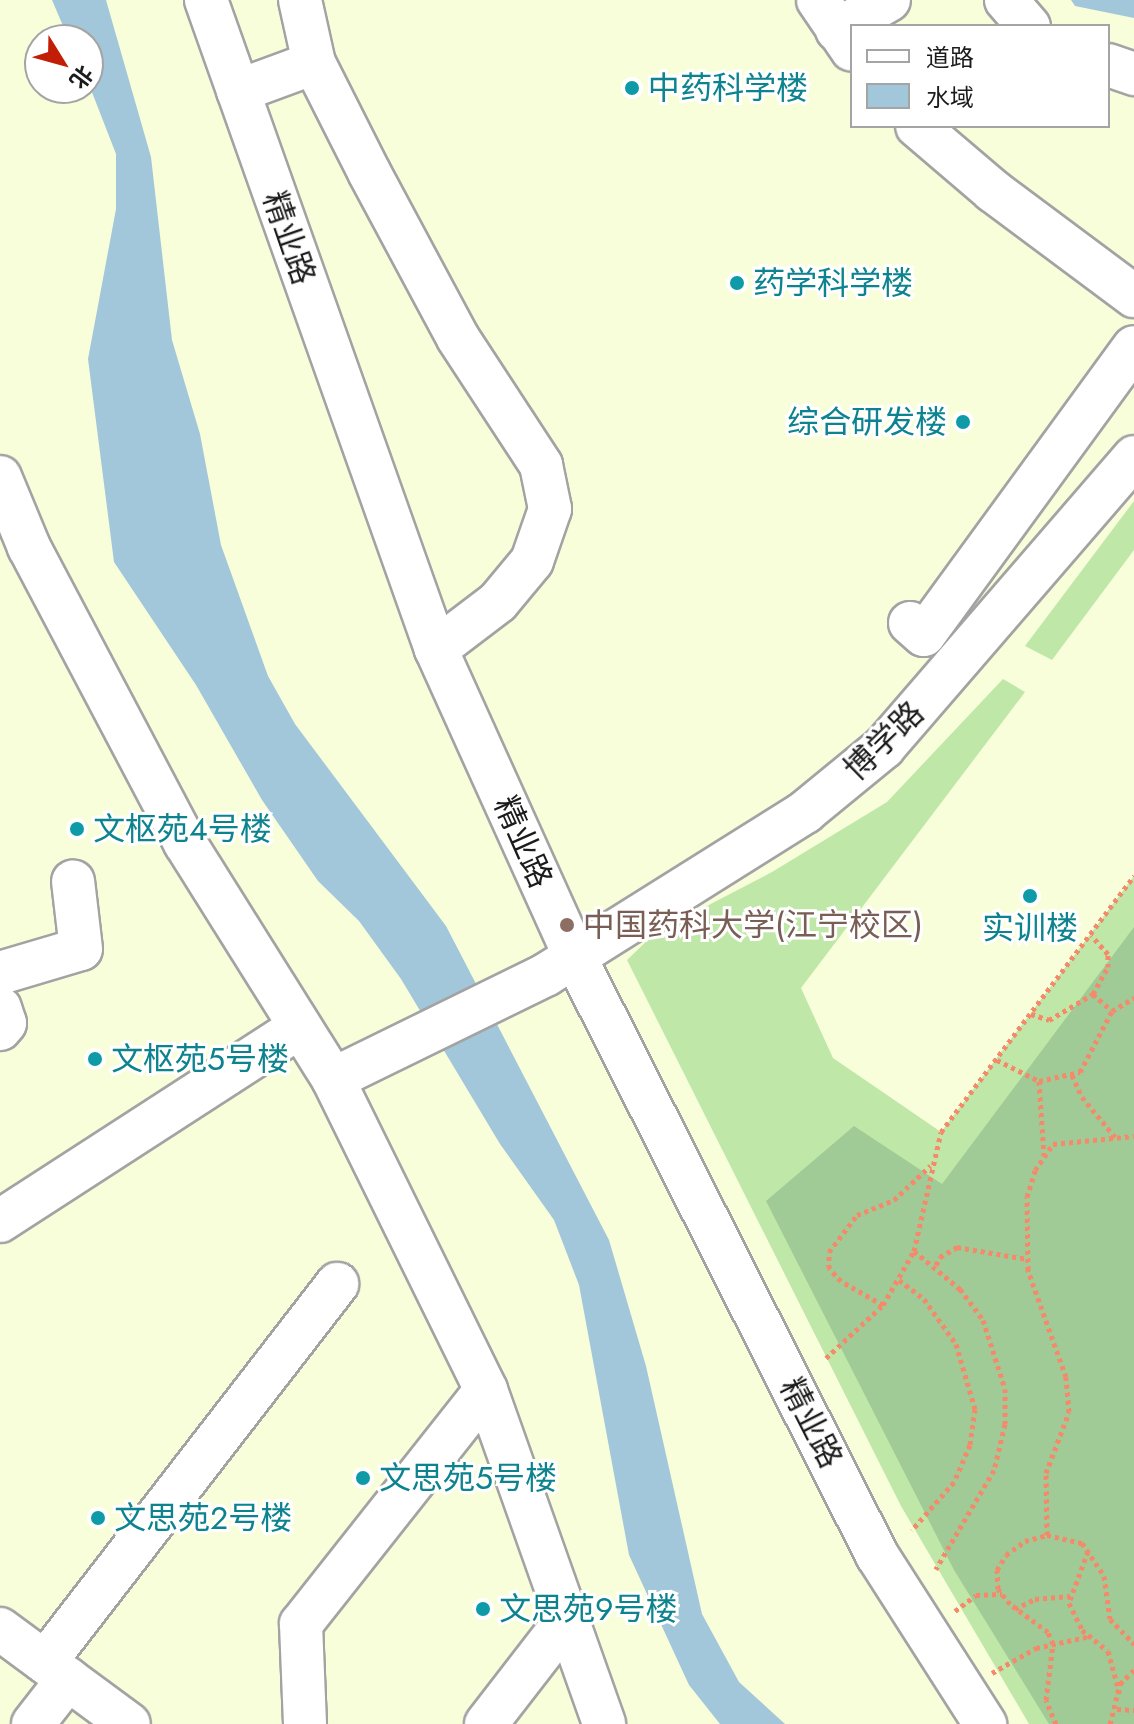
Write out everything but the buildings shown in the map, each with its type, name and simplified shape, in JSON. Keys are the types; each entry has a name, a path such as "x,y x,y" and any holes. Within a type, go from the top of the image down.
{"street":[{"name":"精业路","path":"206,0 436,649 561,966 877,1555 985,1724"},
{"path":"300,0 314,63 458,338 541,465 550,509 532,561 498,602 436,649"},
{"path":"835,27 889,0"},
{"path":"1006,0 1027,24"},
{"path":"238,91 314,63"},
{"path":"1110,66 1134,74"},
{"path":"919,128 993,191 1134,296"},
{"path":"957,665 917,629 1084,416 1134,347"},
{"path":"1084,416 1134,456"},
{"name":"博学路","path":"333,1079 561,966 805,812 884,747 1134,456"},
{"path":"0,477 29,547 185,843 333,1079 486,1390 604,1724"},
{"path":"0,973 81,949 73,881"},
{"path":"0,1008 5,1023 0,1029"},
{"path":"0,1221 300,1027"},
{"path":"33,1724 56,1670 337,1284"},
{"path":"305,1724 301,1624 486,1390"},
{"path":"486,1724 568,1618"},
{"path":"1,1633 129,1724"}],"path":[{"path":"826,1358 883,1305 914,1251 930,1166 941,1132 1134,876"},
{"path":"1031,1013 1049,1020 1093,994 1108,967 1108,954 1091,935"},
{"path":"1093,994 1112,1011"},
{"path":"997,1060 1039,1081 1080,1072 1112,1011 1134,998"},
{"path":"1072,1075 1082,1097 1116,1138"},
{"path":"1039,1081 1044,1157"},
{"path":"1047,1535 1046,1473 1069,1412 1066,1377 1036,1304 1027,1259 1027,1197 1053,1144 1134,1136"},
{"path":"883,1305 841,1281 829,1268 829,1252 857,1215 894,1200 930,1166"},
{"path":"936,1265 940,1257 957,1247 1027,1259"},
{"path":"914,1251 936,1265 983,1320 1005,1389 1005,1424 994,1470 969,1521 936,1569"},
{"path":"899,1280 924,1299 956,1344 975,1409 970,1445 954,1482 912,1530"},
{"path":"1047,1724 1054,1721 1046,1700 1053,1644 1048,1632 1015,1609 1003,1594 997,1570 1006,1555 1047,1535 1066,1536 1088,1551 1104,1576 1110,1619 1134,1644"},
{"path":"1088,1551 1070,1596 1074,1619 1108,1651 1120,1695"},
{"path":"955,1611 976,1595 1003,1594"},
{"path":"1015,1609 1035,1599 1070,1596"},
{"path":"991,1673 1053,1644 1091,1636"},
{"path":"1110,1724 1117,1709 1120,1684 1134,1670"},
{"path":"1117,1709 1134,1710"}],"shaded area":[{"name":"中国药科大学(江宁校区)","path":"0,0 1134,0 1134,1724 0,1724"}],"green space":[{"path":"1134,501 1134,550 1052,660 1025,646"},
{"path":"1003,679 1025,692 801,988 833,1058 941,1132 1134,876 1134,1724 1029,1724 901,1506 627,960 655,933 772,872 887,802"},
{"path":"1134,927 1134,1724 1049,1724 954,1570 766,1201 854,1126 942,1184"}],"water":[{"path":"52,0 106,0 151,157 172,340 200,434 221,545 268,676 295,724 446,926 609,1240 646,1366 702,1614 739,1682 785,1724 720,1724 689,1685 629,1555 579,1285 554,1220 500,1144 401,979 359,921 318,881 262,800 196,685 114,562 88,359 116,209 116,154 97,104 104,104 104,24 62,24"},
{"path":"1071,0 1134,0 1134,18 1075,6"}],"place":[{"name":"中药科学楼","path":"632,88"},
{"name":"药学科学楼","path":"737,283"},
{"name":"综合研发楼","path":"963,422"},
{"name":"文枢苑4号楼","path":"77,829"},
{"name":"实训楼","path":"1030,896"},
{"name":"中国药科大学(江宁校区)","path":"567,925"},
{"name":"文枢苑5号楼","path":"95,1059"},
{"name":"文思苑5号楼","path":"363,1478"},
{"name":"文思苑2号楼","path":"98,1518"},
{"name":"文思苑9号楼","path":"483,1609"}]}
